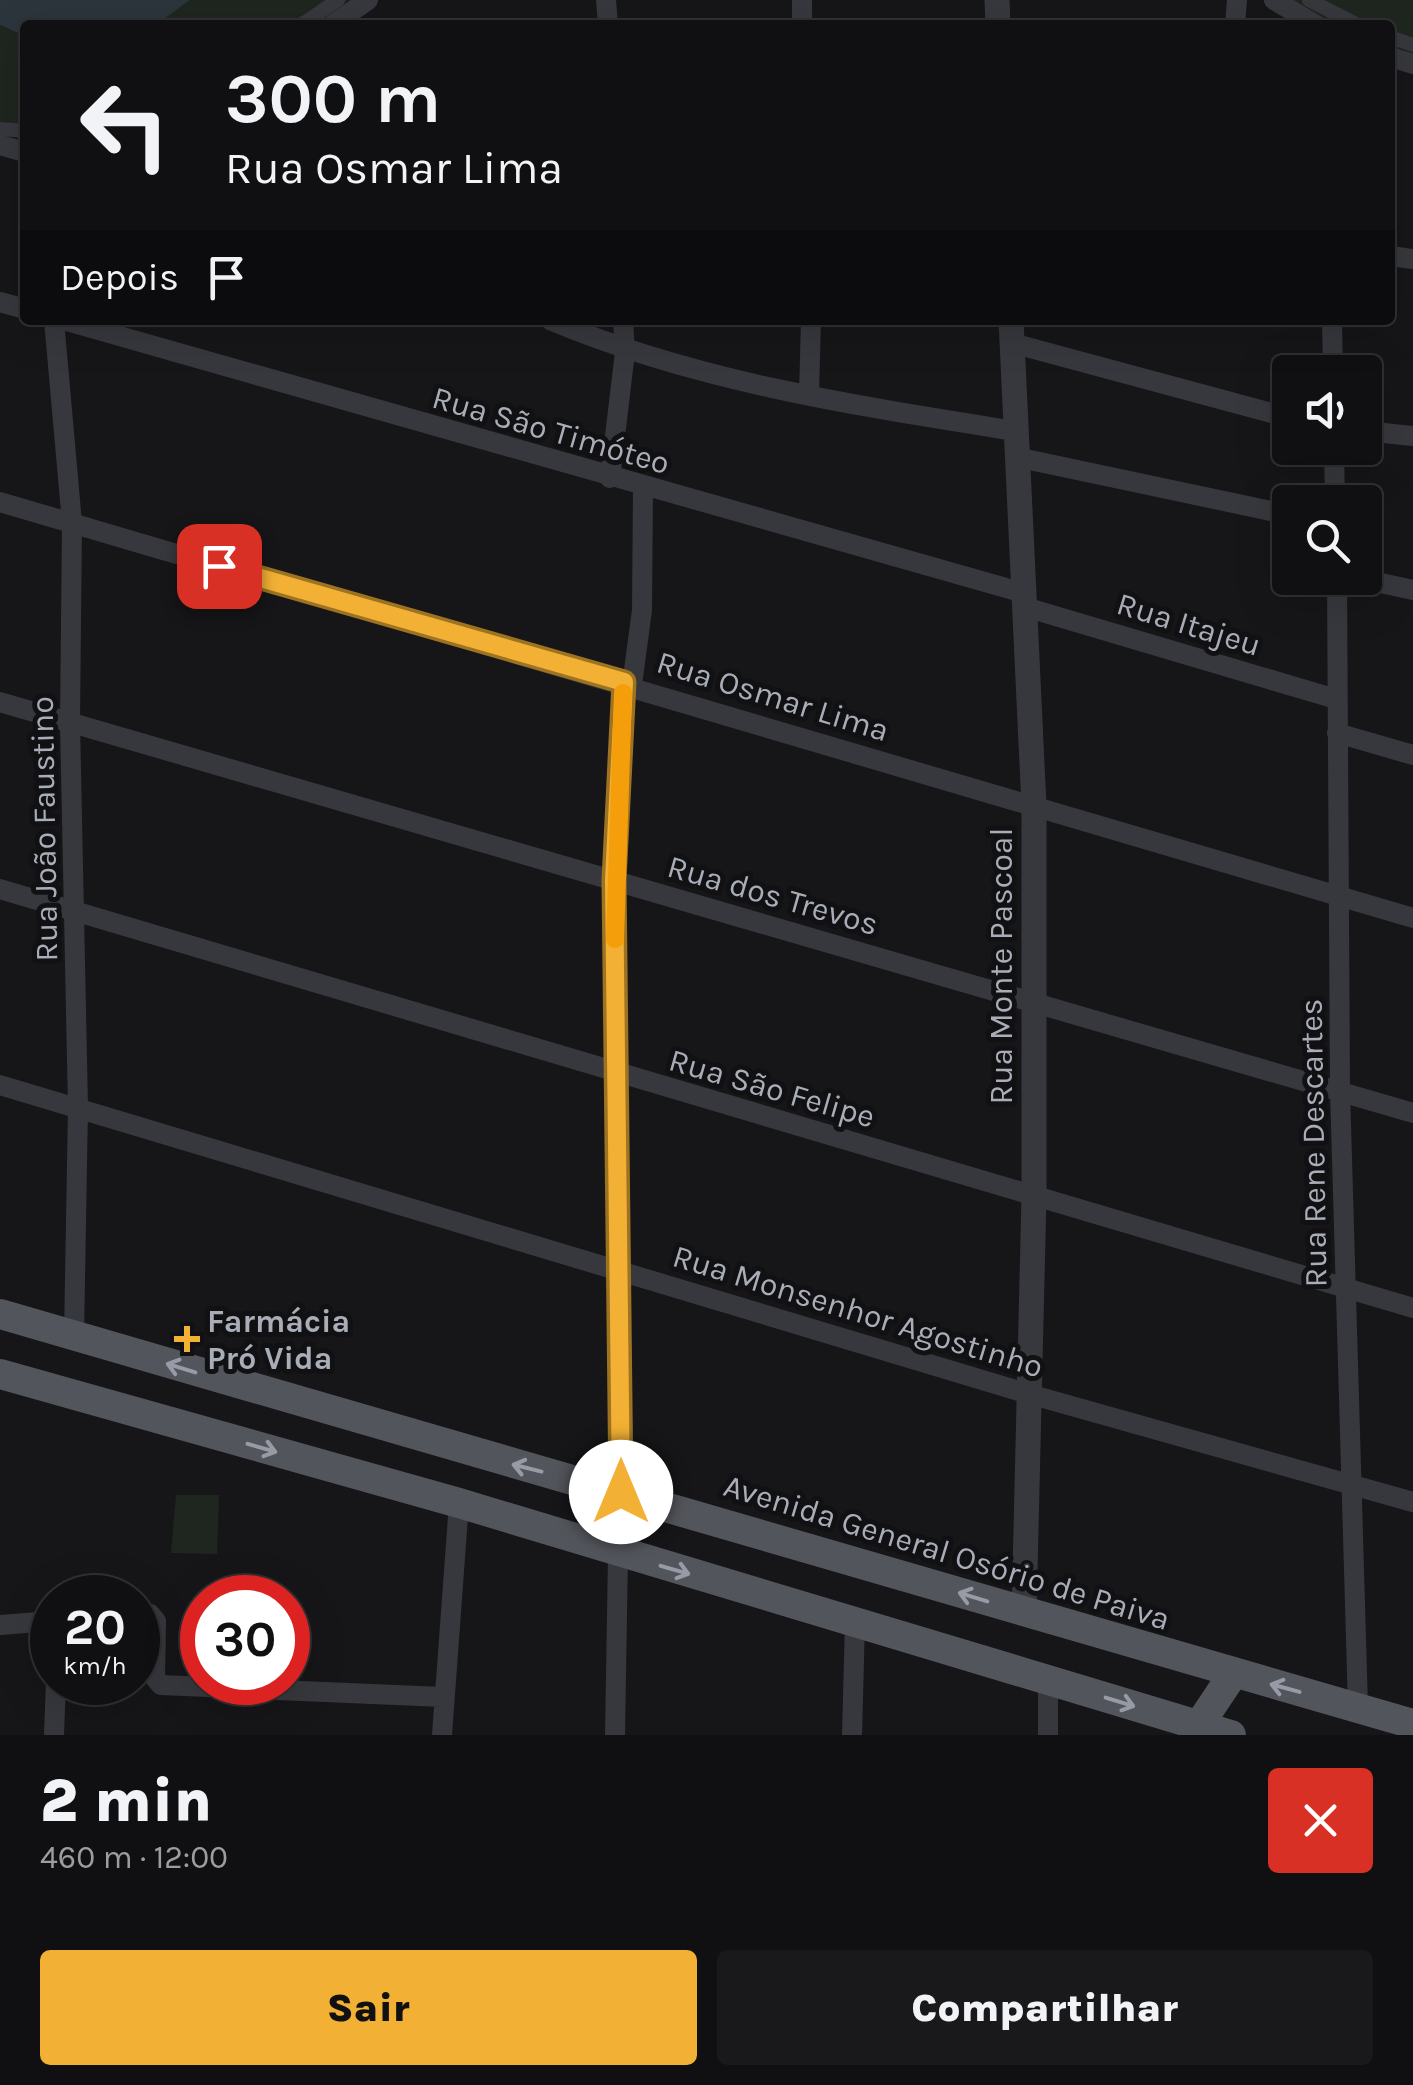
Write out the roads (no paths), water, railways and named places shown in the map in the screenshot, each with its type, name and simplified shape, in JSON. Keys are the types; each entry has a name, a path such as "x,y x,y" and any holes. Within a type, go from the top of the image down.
{"main road":[{"name":"Avenida General Osório de Paiva","path":"0,1314 462,1452 621,1492 1413,1724"},
{"path":"0,1374 459,1503 618,1554 856,1621 1231,1735"},
{"path":"1199,1725 1233,1674"}],"street":[{"path":"308,20 338,0"},
{"path":"339,20 368,0"},
{"path":"1274,0 1308,20"},
{"path":"1309,0 1348,20"},
{"name":"Rua João Faustino","path":"54,325 72,523 70,722 78,1107 74,1336"},
{"name":"Rua São Timóteo","path":"79,325 1025,600"},
{"path":"562,325 625,352 1016,444 1272,510"},
{"path":"610,478 625,352 623,325"},
{"path":"809,395 811,325"},
{"path":"1332,325 1333,355"},
{"path":"1010,326 1272,412"},
{"name":"Rua Monte Pascoal","path":"1010,326 1034,806 1034,1196 1024,1613"},
{"path":"1382,433 1413,436"},
{"path":"621,1492 614,880 628,684 642,610 643,488"},
{"name":"Rua Osmar Lima","path":"0,502 1413,918"},
{"path":"1382,583 1413,590"},
{"name":"Rua Rene Descartes","path":"1338,595 1340,1090 1358,1707"},
{"name":"Rua Itajeu","path":"1025,600 1336,699"},
{"name":"Rua dos Trevos","path":"0,702 1413,1113"},
{"path":"1337,733 1413,754"},
{"name":"Rua São Felipe","path":"0,889 1413,1308"},
{"name":"Rua Monsenhor Agostinho","path":"0,1085 1028,1394 1413,1502"},
{"path":"442,1735 459,1503"},
{"path":"616,1735 618,1554"},
{"path":"852,1735 856,1621"},
{"path":"0,1625 30,1623"},
{"path":"1048,1680 1048,1735"},
{"path":"160,1684 443,1697"},
{"path":"54,1735 55,1705"}],"place":[{"name":"Farmácia Pró Vida","path":"187,1339"}]}
